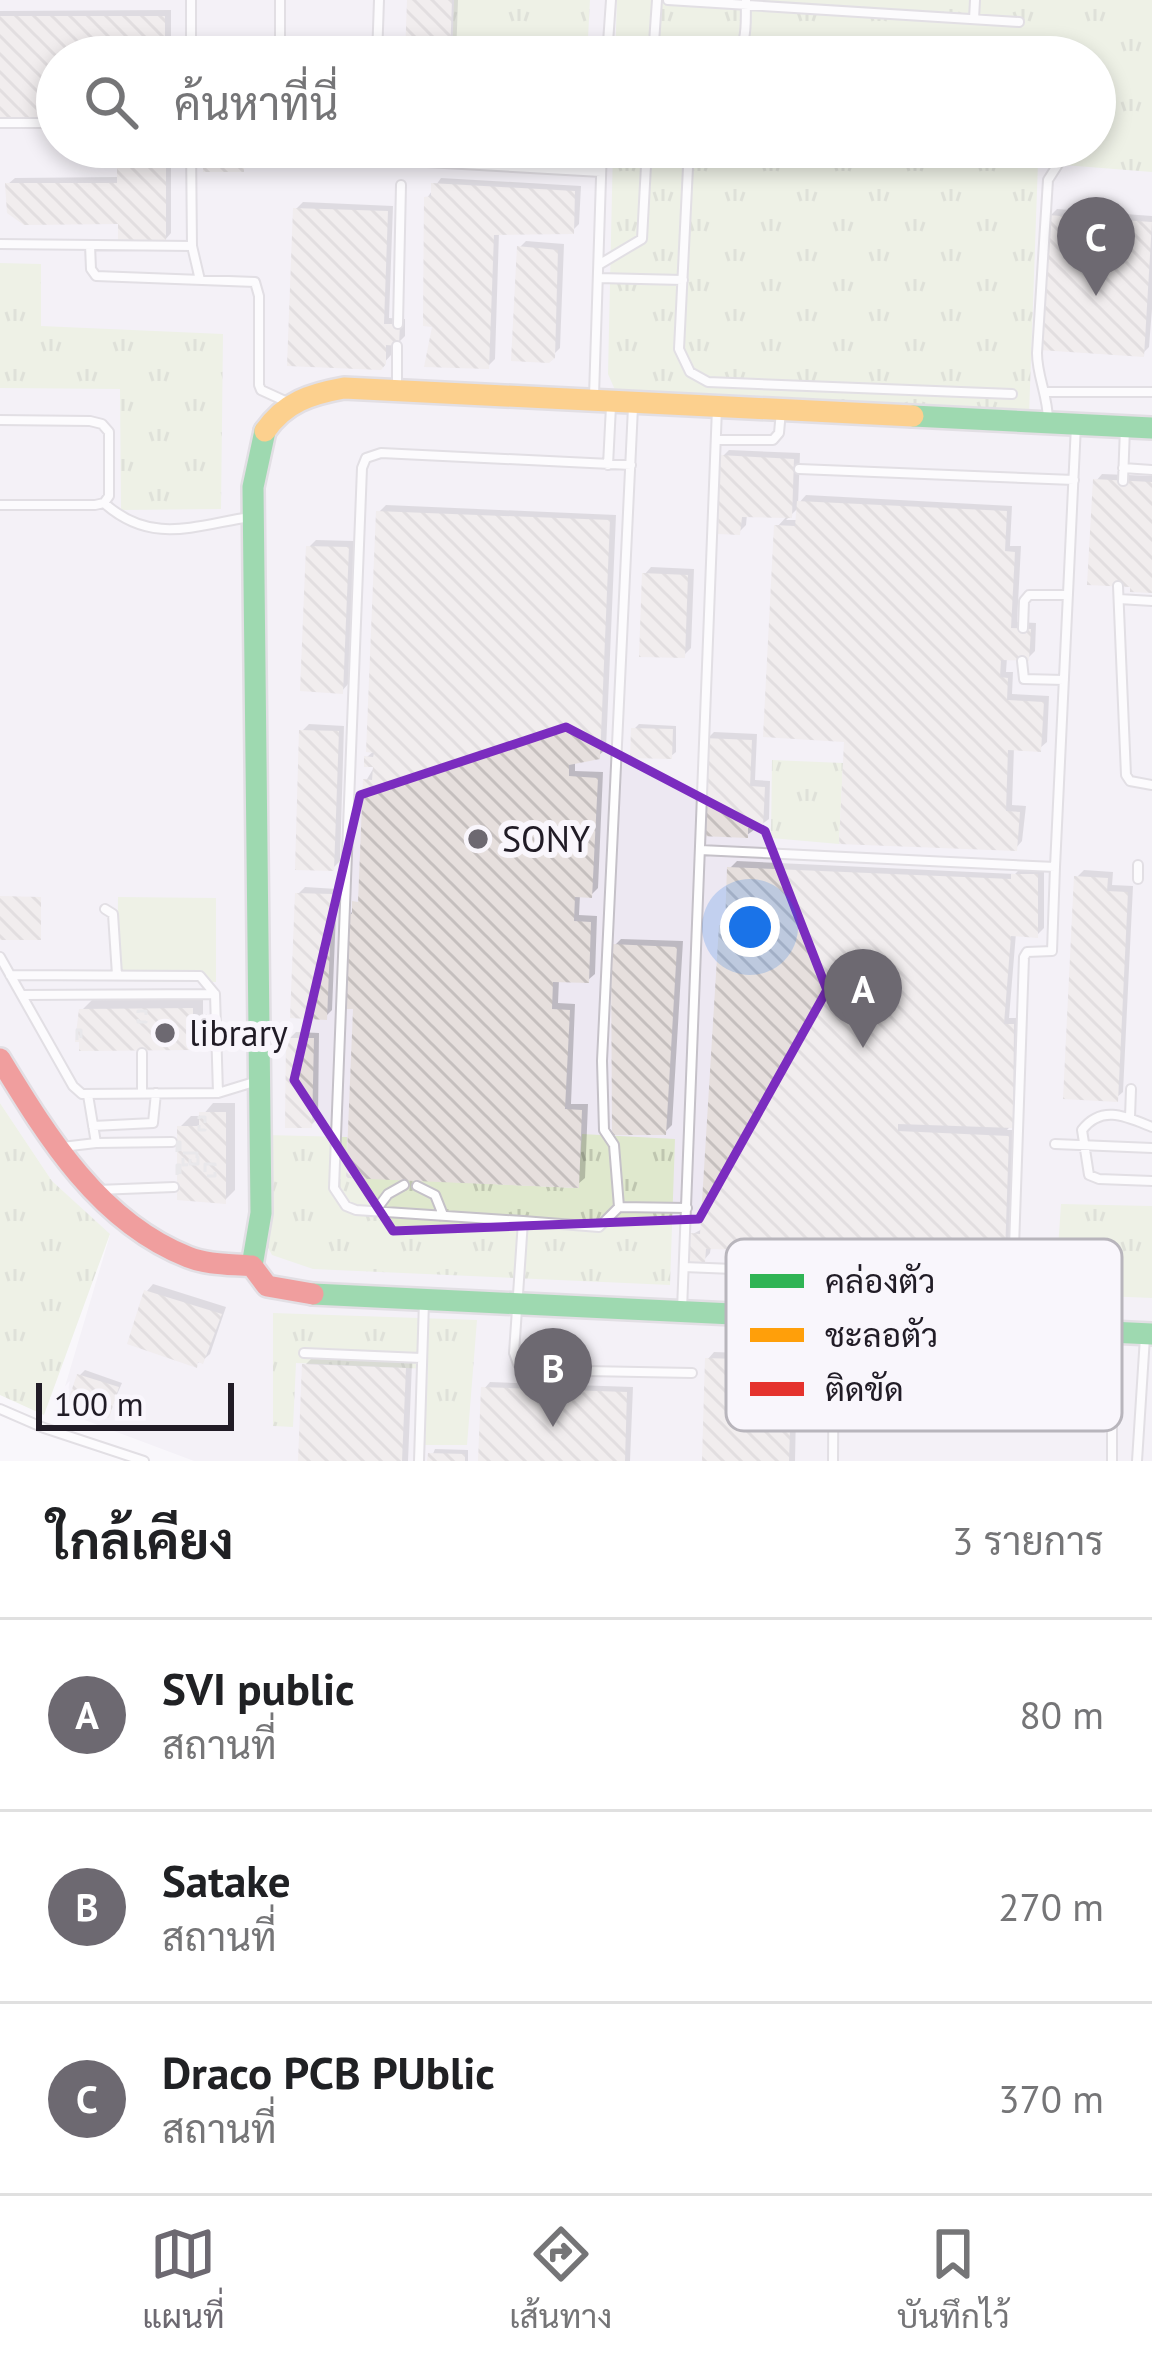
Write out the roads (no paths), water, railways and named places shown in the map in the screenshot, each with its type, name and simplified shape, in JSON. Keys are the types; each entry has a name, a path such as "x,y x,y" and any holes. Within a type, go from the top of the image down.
{"street":[{"path":"252,1266 261,1213 254,459 258,442 276,413 320,391 344,388 1152,428"},
{"path":"0,1059 93,1190 153,1237 190,1258 252,1266 267,1286 320,1295 726,1309"}],"lane":[{"path":"191,0 191,36"},
{"path":"280,0 280,36"},
{"path":"378,36 379,0"},
{"path":"609,36 610,0"},
{"path":"654,36 657,0"},
{"path":"668,0 1019,22"},
{"path":"974,19 975,0"},
{"path":"745,36 746,2"},
{"path":"0,123 36,124"},
{"path":"191,168 192,246 200,280"},
{"path":"536,168 601,172"},
{"path":"601,168 598,278 613,404 631,465 602,1061 604,1130 614,1145 620,1207"},
{"path":"598,264 642,239 646,168"},
{"path":"688,168 682,361 690,372 708,382 1012,394"},
{"path":"1048,422 1047,392 1036,353 1048,180 1056,168"},
{"path":"398,325 401,185"},
{"path":"0,244 192,246"},
{"path":"90,245 91,269 97,276 246,280 258,286 259,385 289,403"},
{"path":"598,278 682,280"},
{"path":"397,346 397,391"},
{"path":"1047,392 1152,392"},
{"path":"608,464 613,404"},
{"path":"683,1305 717,408"},
{"path":"716,440 773,440 779,433 781,411"},
{"path":"0,420 103,424 109,432 110,496 104,502"},
{"path":"1014,1239 1024,957 1027,952 1051,952 1076,424"},
{"path":"1123,481 1125,427"},
{"path":"631,465 381,452 366,458 333,1158 337,1197 346,1206 375,1211 599,1227 620,1207 687,1208"},
{"path":"1123,468 1152,470"},
{"path":"799,469 1074,480"},
{"path":"0,505 104,502 142,528 176,529 253,516"},
{"path":"1118,586 1126,775 1130,781 1152,785"},
{"path":"1023,628 1024,601 1029,595 1068,595"},
{"path":"1119,599 1152,601"},
{"path":"1022,661 1024,679 1064,680"},
{"path":"700,850 1055,867"},
{"path":"1138,866 1138,879"},
{"path":"105,909 113,914 117,975"},
{"path":"0,957 73,1086 88,1095 218,1093 259,1080"},
{"path":"10,975 200,976 214,994 218,1093"},
{"path":"21,995 214,994"},
{"path":"142,1053 142,1093"},
{"path":"1130,1117 1131,1089"},
{"path":"93,1126 153,1123 156,1093"},
{"path":"88,1095 92,1143"},
{"path":"1152,1127 1130,1117 1093,1118 1082,1130 1085,1168 1094,1178 1152,1180"},
{"path":"64,1147 172,1142"},
{"path":"1055,1144 1152,1148"},
{"path":"375,1211 388,1194 404,1185"},
{"path":"417,1186 435,1195 443,1215"},
{"path":"93,1190 174,1187"},
{"path":"523,1221 514,1353 518,1364 533,1370 692,1373"},
{"path":"684,1268 726,1270"},
{"path":"419,1461 424,1300"},
{"path":"1137,1461 1147,1340"},
{"path":"304,1353 421,1358"},
{"path":"0,1408 144,1461"},
{"path":"833,1431 833,1461"},
{"path":"1112,1431 1112,1461"}],"place":[{"name":"Draco PCB PUblic","path":"1096,296"},
{"name":"SONY","path":"478,839"},
{"name":"library","path":"165,1033"},
{"name":"SVI public","path":"863,1048"},
{"name":"Satake","path":"553,1427"}]}
